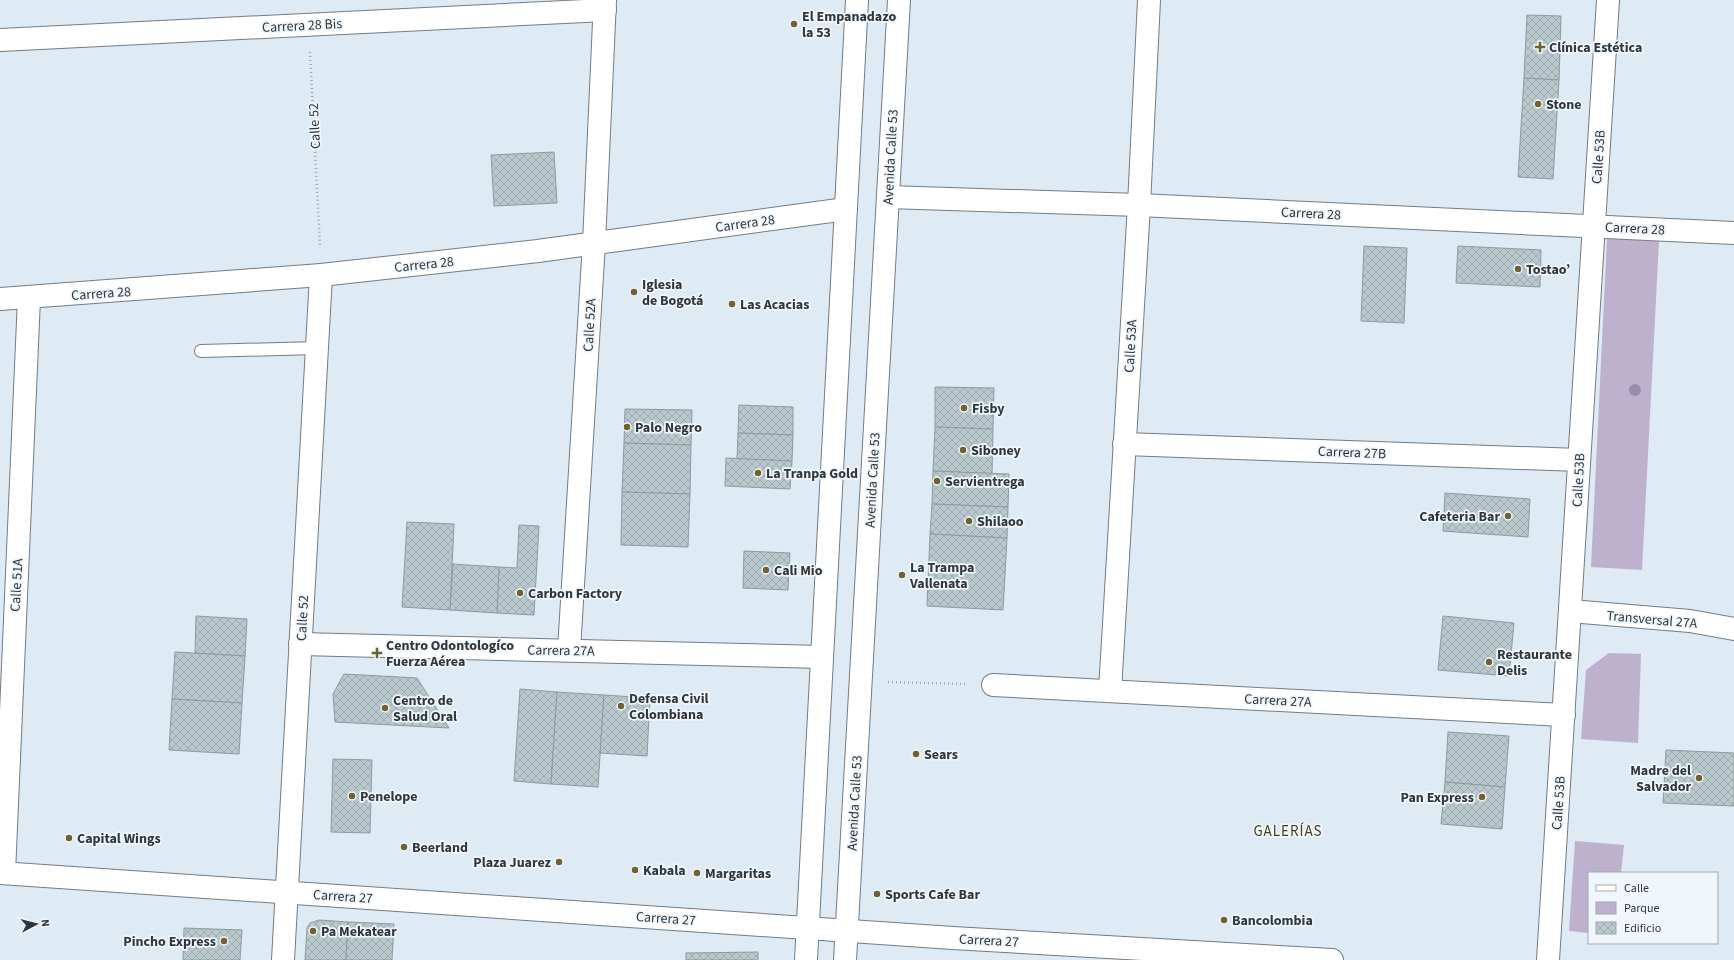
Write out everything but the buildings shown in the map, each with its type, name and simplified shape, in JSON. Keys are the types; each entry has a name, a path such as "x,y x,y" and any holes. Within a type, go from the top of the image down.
{"street":[{"path":"806,960 856,0"},
{"name":"Avenida Calle 53","path":"845,960 899,0"},
{"name":"Calle 53A","path":"1110,691 1139,205 1149,0"},
{"name":"Calle 53B","path":"1548,960 1608,0"},
{"name":"Carrera 28 Bis","path":"0,40 309,25 605,5"},
{"name":"Calle 52A","path":"569,650 594,243 605,5"},
{"name":"Carrera 28","path":"888,197 1139,205 1734,233"},
{"name":"Carrera 28","path":"0,299 321,275 538,251 846,209"},
{"name":"Calle 52","path":"283,960 321,275"},
{"name":"Calle 51A","path":"2,873 29,298"},
{"name":"Carrera 27B","path":"1124,444 1579,460"},
{"name":"Transversal 27A","path":"1570,612 1690,621 1734,629"},
{"name":"Carrera 27A","path":"300,644 822,657"},
{"name":"Carrera 27A","path":"993,685 1564,715"},
{"name":"Carrera 27","path":"2,873 808,928 1332,960"}],"lane":[{"path":"201,351 317,348"}],"path":[{"name":"Calle 52","path":"309,25 320,251"},
{"path":"860,681 993,685"}],"green space":[{"path":"1607,239 1659,241 1642,570 1591,567"},
{"path":"1609,653 1641,654 1638,743 1581,739 1586,670"},
{"path":"1575,841 1624,845 1621,872 1588,872 1588,933 1569,931"}],"place":[{"name":"El Empanadazo la 53","path":"794,24"},
{"name":"Clínica Estética","path":"1540,47"},
{"name":"Stone","path":"1538,104"},
{"name":"Tostao’","path":"1518,269"},
{"name":"Iglesia de Bogotá","path":"634,292"},
{"name":"Las Acacias","path":"732,304"},
{"name":"Fisby","path":"964,408"},
{"name":"Palo Negro","path":"627,427"},
{"name":"Siboney","path":"963,450"},
{"name":"La Tranpa Gold","path":"758,473"},
{"name":"Servientrega","path":"937,481"},
{"name":"Cafeteria Bar","path":"1508,516"},
{"name":"Shilaoo","path":"969,521"},
{"name":"Cali Mio","path":"766,570"},
{"name":"La Trampa Vallenata","path":"902,575"},
{"name":"Carbon Factory","path":"520,593"},
{"name":"Centro Odontologíco Fuerza Aérea","path":"377,653"},
{"name":"Restaurante Delis","path":"1489,662"},
{"name":"Defensa Civil Colombiana","path":"621,706"},
{"name":"Centro de Salud Oral","path":"385,708"},
{"name":"Sears","path":"916,754"},
{"name":"Madre del Salvador","path":"1699,778"},
{"name":"Penelope","path":"352,796"},
{"name":"Pan Express","path":"1482,797"},
{"name":"Capital Wings","path":"69,838"},
{"name":"Beerland","path":"404,847"},
{"name":"Plaza Juarez","path":"559,862"},
{"name":"Kabala","path":"635,870"},
{"name":"Margaritas","path":"697,873"},
{"name":"Sports Cafe Bar","path":"877,894"},
{"name":"Bancolombia","path":"1224,920"},
{"name":"Pa Mekatear","path":"313,931"},
{"name":"Pincho Express","path":"224,941"}],"district":[{"name":"GALERÍAS","path":"1288,831"}]}
